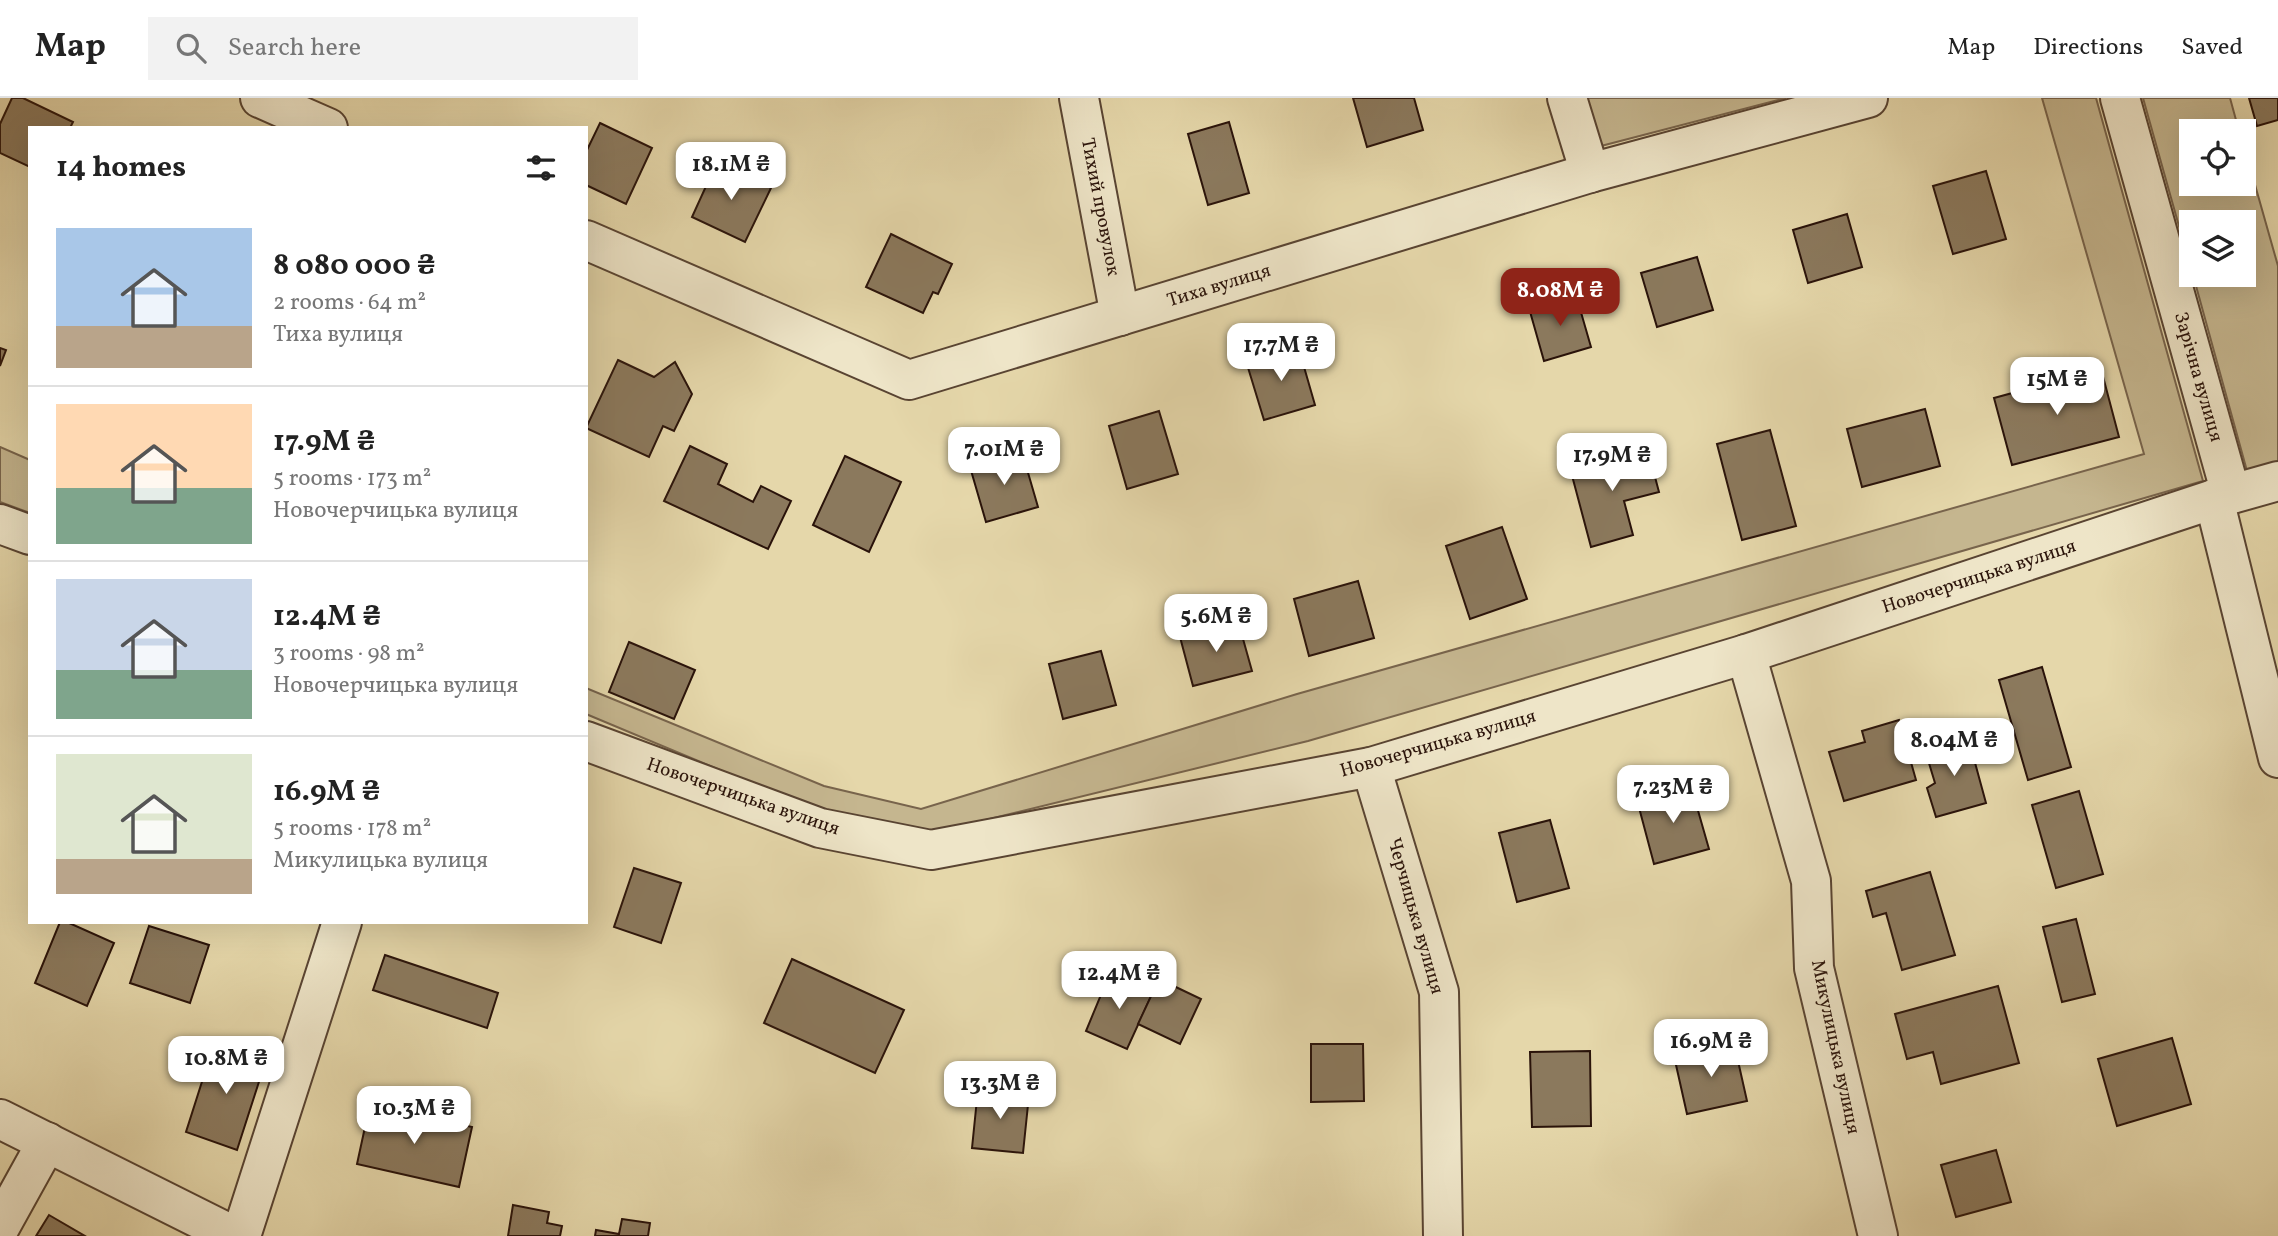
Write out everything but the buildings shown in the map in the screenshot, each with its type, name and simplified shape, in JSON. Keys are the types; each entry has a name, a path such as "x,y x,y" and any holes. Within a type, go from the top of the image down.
{"street":[{"path":"260,98 325,120"},
{"name":"Тихий провулок","path":"1079,98 1120,316"},
{"path":"1567,98 1590,173"},
{"name":"Тиха вулиця","path":"588,241 909,380 1590,173 1868,98"},
{"name":"Зарічна вулиця","path":"2120,98 2222,497 2278,758"},
{"name":"Новочерчицька вулиця","path":"588,742 820,828 931,850 1371,766 1746,654 2222,497 2278,481"},
{"path":"0,524 28,534"},
{"name":"Микулицька вулиця","path":"1746,654 1811,881 1814,968 1878,1236"},
{"name":"Черчицька вулиця","path":"1371,766 1439,992 1443,1236"},
{"path":"241,1236 341,924"},
{"path":"0,1119 234,1236"},
{"path":"0,1227 47,1142"}],"shaded area":[{"path":"1586,98 1786,98 1601,146"},
{"path":"2042,98 2096,98 2203,481 1308,741 932,833 818,811 588,715 588,689 824,786 921,809 1297,694 2144,454"},
{"path":"2143,98 2230,98 2236,119 2179,119 2179,196 2256,196 2256,188 2278,266 2278,462 2247,471 2196,287 2256,287 2256,210 2179,210 2179,226"},
{"path":"0,447 28,459 28,512 0,502"}]}
